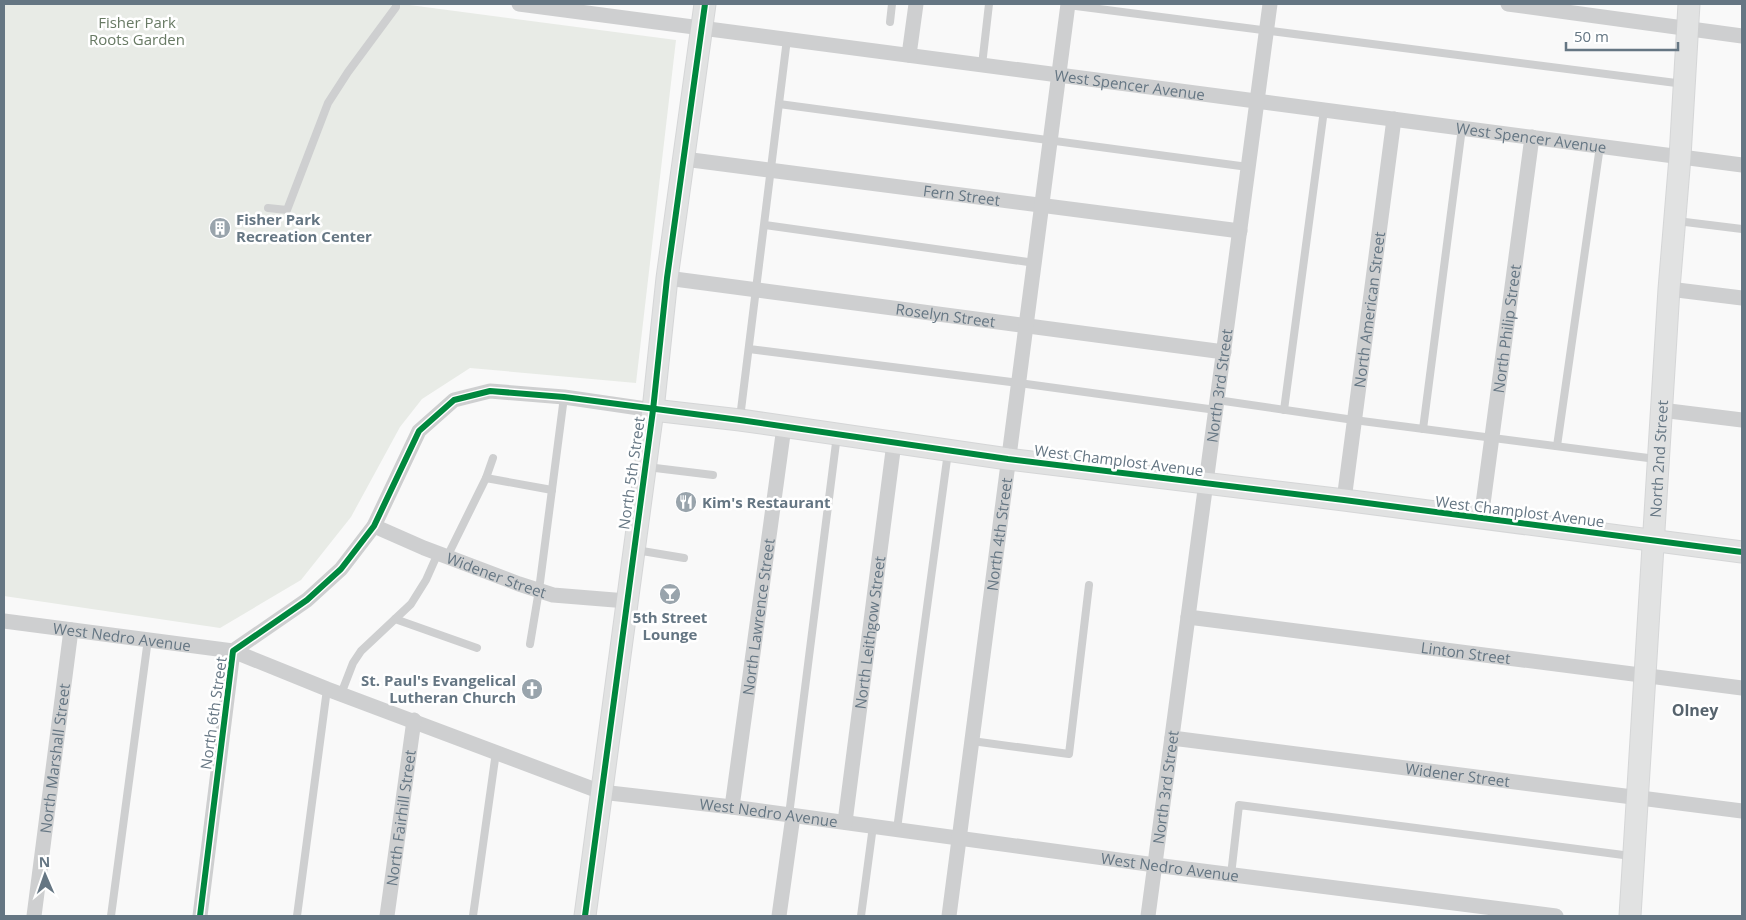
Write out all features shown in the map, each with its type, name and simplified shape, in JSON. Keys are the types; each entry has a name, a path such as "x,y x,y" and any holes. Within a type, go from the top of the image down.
{"street":[{"name":"West Spencer Avenue","path":"519,4 594,9 702,28 1742,165"},
{"name":"North 5th Street","path":"585,916 645,467 667,278 705,4"},
{"path":"909,55 916,4"},
{"name":"North 3rd Street","path":"1148,916 1270,4"},
{"path":"1508,4 1742,36"},
{"name":"North 2nd Street","path":"1630,916 1636,798 1646,676 1658,459 1689,4"},
{"name":"North 4th Street","path":"949,916 1068,5"},
{"name":"North American Street","path":"1344,500 1394,119"},
{"name":"North Philip Street","path":"1481,519 1532,137"},
{"name":"Fern Street","path":"684,159 1240,231"},
{"name":"Roselyn Street","path":"667,278 1224,352"},
{"path":"1669,289 1742,298"},
{"name":"West Champlost Avenue","path":"492,391 564,397 740,420 1008,459 1344,500 1742,552"},
{"name":"North 6th Street","path":"200,916 233,651 307,600 341,569 374,526 419,431 454,400 492,391"},
{"path":"1662,410 1742,420"},
{"name":"North Lawrence Street","path":"732,807 784,427"},
{"name":"North Leithgow Street","path":"845,822 894,443"},
{"name":"Widener Street","path":"374,526 443,555 539,590 553,594 627,601"},
{"name":"Linton Street","path":"1188,617 1742,688"},
{"name":"West Nedro Avenue","path":"4,621 233,651 334,692 414,720 601,792 732,807 1155,865 1556,916"},
{"name":"North Marshall Street","path":"34,916 71,630"},
{"name":"North Fairhill Street","path":"386,916 414,720"},
{"name":"Widener Street","path":"1172,738 1742,811"},
{"path":"779,916 791,816"}],"lane":[{"path":"268,208 287,210 328,103 348,72 396,7 396,4"},
{"path":"890,22 892,4"},
{"path":"982,65 989,4"},
{"path":"1068,5 1684,84"},
{"path":"740,420 787,39"},
{"path":"779,104 1248,167"},
{"path":"1284,410 1324,110"},
{"path":"1423,429 1462,128"},
{"path":"1557,446 1600,146"},
{"path":"1675,221 1742,229"},
{"path":"765,225 1035,263"},
{"path":"749,350 1216,405 1284,410 1658,459"},
{"path":"530,644 539,590 564,397"},
{"path":"791,816 837,434"},
{"path":"897,829 948,450"},
{"path":"297,916 334,692 361,651 396,619 416,597 443,555 486,478 493,458"},
{"path":"645,467 713,475"},
{"path":"486,478 552,490"},
{"path":"634,550 684,558"},
{"path":"972,741 1069,754 1089,585"},
{"path":"396,619 477,648"},
{"path":"111,916 148,639"},
{"path":"474,916 496,752"},
{"path":"1231,875 1239,805 1633,856"},
{"path":"861,916 873,826"}],"green space":[{"name":"Fisher Park Roots Garden","path":"4,4 402,4 676,40 636,383 470,368 422,399 400,427 351,517 301,580 220,628 4,596"}],"cycle path":[{"path":"585,916 653,410 667,278 705,4"},
{"path":"200,916 233,651 307,600 341,569 374,526 419,431 454,400 490,391 564,397 740,420 1008,459 1344,500 1742,552"}],"place":[{"name":"Fisher Park Recreation Center","path":"220,228"},
{"name":"Kim's Restaurant","path":"686,502"},
{"name":"5th Street Lounge","path":"670,594"},
{"name":"St. Paul's Evangelical Lutheran Church","path":"532,689"}],"district":[{"name":"Olney","path":"1695,710"}]}
